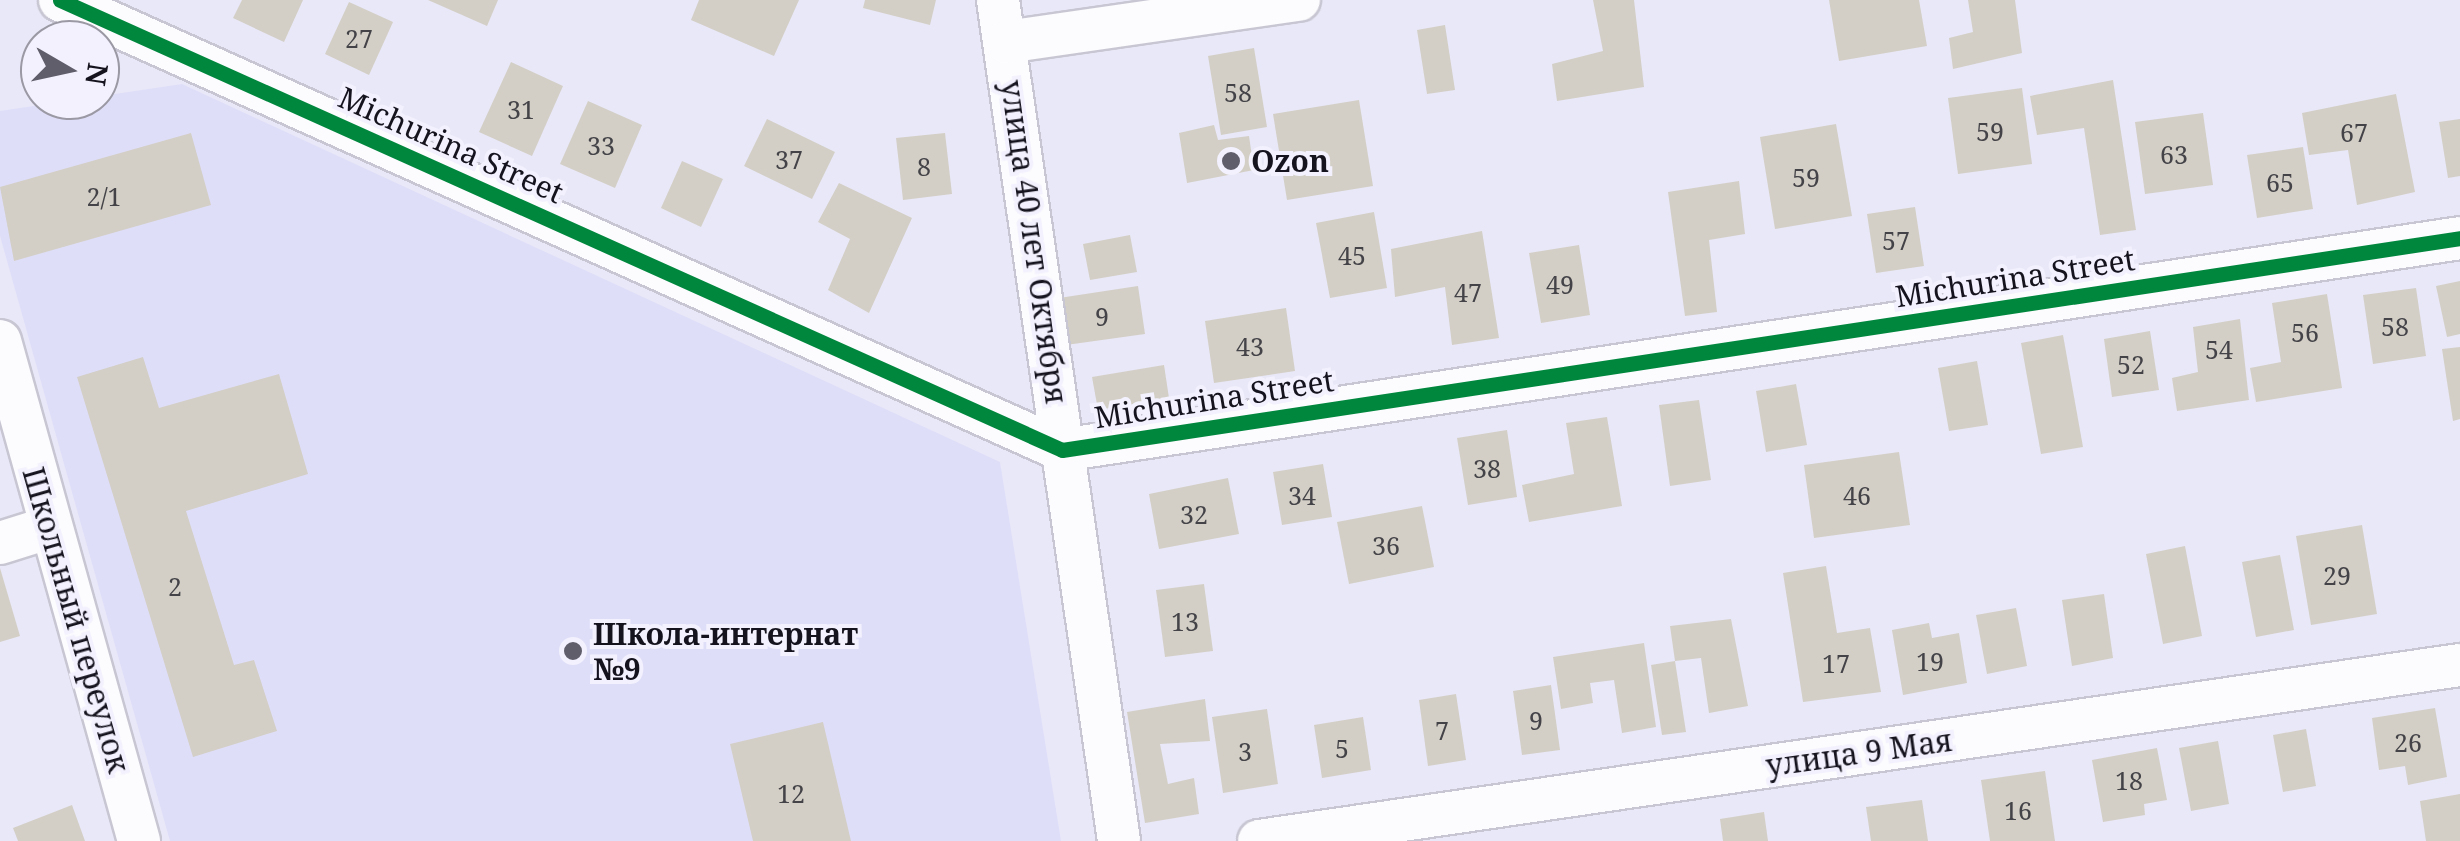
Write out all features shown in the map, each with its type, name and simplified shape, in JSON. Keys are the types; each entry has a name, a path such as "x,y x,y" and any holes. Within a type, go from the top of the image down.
{"street":[{"name":"Michurina Street","path":"60,0 1062,450 2460,238"},
{"name":"улица 40 лет Октября","path":"998,0 1119,841"},
{"path":"1006,42 1299,0"},
{"name":"Школьный переулок","path":"0,341 48,528 139,841"},
{"path":"0,543 48,528"},
{"name":"улица 9 Мая","path":"1258,841 2460,665"}],"shaded area":[{"name":"Школа-интернат №9","path":"182,84 1000,462 1061,841 170,841 0,236 0,111 20,108 20,120 120,120 120,93"}],"building":[{"path":"242,0 303,0 284,42 233,18"},
{"path":"428,0 498,0 487,26"},
{"path":"699,0 799,0 774,56 691,20"},
{"path":"865,0 936,0 930,25 863,8"},
{"path":"1593,0 1634,0 1644,87 1557,101 1552,64 1603,51"},
{"path":"1829,0 1919,0 1927,46 1839,61"},
{"path":"1968,0 2015,0 2022,53 1953,69 1949,38 1973,32"},
{"path":"349,2 393,22 369,75 325,54"},
{"path":"1445,25 1455,90 1427,94 1417,30"},
{"path":"1254,48 1267,127 1221,135 1208,56"},
{"path":"511,62 563,86 532,156 479,132"},
{"path":"2113,80 2136,230 2100,235 2084,128 2037,135 2030,96"},
{"path":"2022,88 2032,164 1958,174 1948,98"},
{"path":"2396,94 2415,192 2357,205 2348,150 2309,155 2302,113"},
{"path":"1359,100 1373,186 1287,200 1273,114"},
{"path":"588,101 642,125 615,188 560,164"},
{"path":"2203,113 2213,185 2145,194 2135,122"},
{"path":"767,119 835,152 812,199 744,166"},
{"path":"2460,119 2460,176 2448,178 2439,122"},
{"path":"1836,124 1852,216 1775,229 1760,137"},
{"path":"1214,125 1218,140 1249,136 1254,170 1187,183 1179,133"},
{"path":"191,133 211,205 14,261 0,187"},
{"path":"945,133 952,194 903,200 896,138"},
{"path":"2303,147 2313,209 2257,218 2247,155"},
{"path":"682,161 723,179 701,227 661,208"},
{"path":"1739,181 1745,234 1709,240 1717,312 1685,316 1668,192"},
{"path":"839,183 912,218 869,313 828,290 850,239 818,222"},
{"path":"1915,207 1924,266 1876,273 1867,214"},
{"path":"1374,212 1387,288 1330,298 1316,223"},
{"path":"1482,231 1499,338 1452,345 1445,287 1395,297 1391,249"},
{"path":"1130,235 1137,272 1090,280 1083,244"},
{"path":"1579,245 1590,315 1541,323 1529,253"},
{"path":"2460,281 2460,334 2447,337 2436,286"},
{"path":"1138,286 1145,334 1066,345 1059,298"},
{"path":"2416,288 2426,356 2373,364 2363,295"},
{"path":"2327,294 2342,388 2256,402 2250,368 2281,362 2272,303"},
{"path":"1286,308 1295,371 1214,383 1205,321"},
{"path":"2240,319 2249,400 2177,411 2172,378 2198,372 2193,327"},
{"path":"2150,331 2159,390 2112,397 2104,339"},
{"path":"2063,335 2083,447 2041,454 2021,343"},
{"path":"2460,347 2460,419 2453,421 2442,349"},
{"path":"143,357 159,408 279,374 308,474 186,511 234,665 254,660 277,731 193,757 77,377"},
{"path":"1977,361 1988,425 1949,431 1938,368"},
{"path":"1164,365 1169,398 1098,410 1092,377"},
{"path":"1796,384 1807,445 1766,452 1756,391"},
{"path":"1699,400 1711,480 1670,486 1659,405"},
{"path":"1607,417 1622,506 1529,522 1522,485 1574,474 1566,423"},
{"path":"1507,430 1517,497 1468,505 1457,438"},
{"path":"1899,452 1910,525 1814,538 1804,465"},
{"path":"1323,464 1332,517 1282,525 1273,472"},
{"path":"1228,478 1239,534 1159,549 1149,494"},
{"path":"1422,506 1434,567 1349,584 1337,522"},
{"path":"2362,525 2377,614 2311,625 2296,536"},
{"path":"2185,546 2202,636 2163,644 2146,554"},
{"path":"2280,555 2294,630 2256,637 2242,562"},
{"path":"1826,566 1837,633 1870,628 1881,692 1803,702 1783,573"},
{"path":"0,568 20,636 0,642"},
{"path":"1204,584 1213,651 1165,657 1156,590"},
{"path":"2104,594 2113,658 2072,666 2062,600"},
{"path":"2016,608 2027,666 1987,674 1976,615"},
{"path":"1731,619 1748,706 1709,713 1701,658 1675,661 1670,626"},
{"path":"1929,623 1932,638 1959,633 1967,683 1903,695 1892,630"},
{"path":"1644,643 1656,727 1622,733 1614,680 1590,683 1593,703 1561,709 1553,657"},
{"path":"1675,661 1686,732 1662,735 1651,665"},
{"path":"1551,685 1560,750 1522,755 1513,691"},
{"path":"1456,694 1466,760 1428,766 1419,700"},
{"path":"1205,699 1210,741 1160,744 1168,784 1194,778 1199,814 1145,823 1127,712"},
{"path":"2435,708 2447,777 2408,785 2405,766 2379,770 2372,718"},
{"path":"1267,709 1278,784 1223,793 1212,717"},
{"path":"1363,717 1371,770 1322,778 1314,725"},
{"path":"823,722 851,841 753,841 730,744"},
{"path":"2306,729 2316,786 2283,792 2273,735"},
{"path":"2218,741 2229,804 2191,811 2179,748"},
{"path":"2157,748 2167,800 2144,804 2145,815 2103,822 2092,760"},
{"path":"2045,771 2055,841 1990,841 1981,780"},
{"path":"2460,794 2460,841 2426,841 2420,801"},
{"path":"1922,800 1928,841 1871,841 1866,807"},
{"path":"72,805 85,841 18,841 13,828"},
{"path":"1764,812 1768,841 1723,841 1720,819"}],"cycle path":[{"path":"60,0 1062,450 2460,238"}],"place":[{"name":"Ozon","path":"1231,161"},
{"name":"Школа-интернат №9","path":"573,651"}]}
